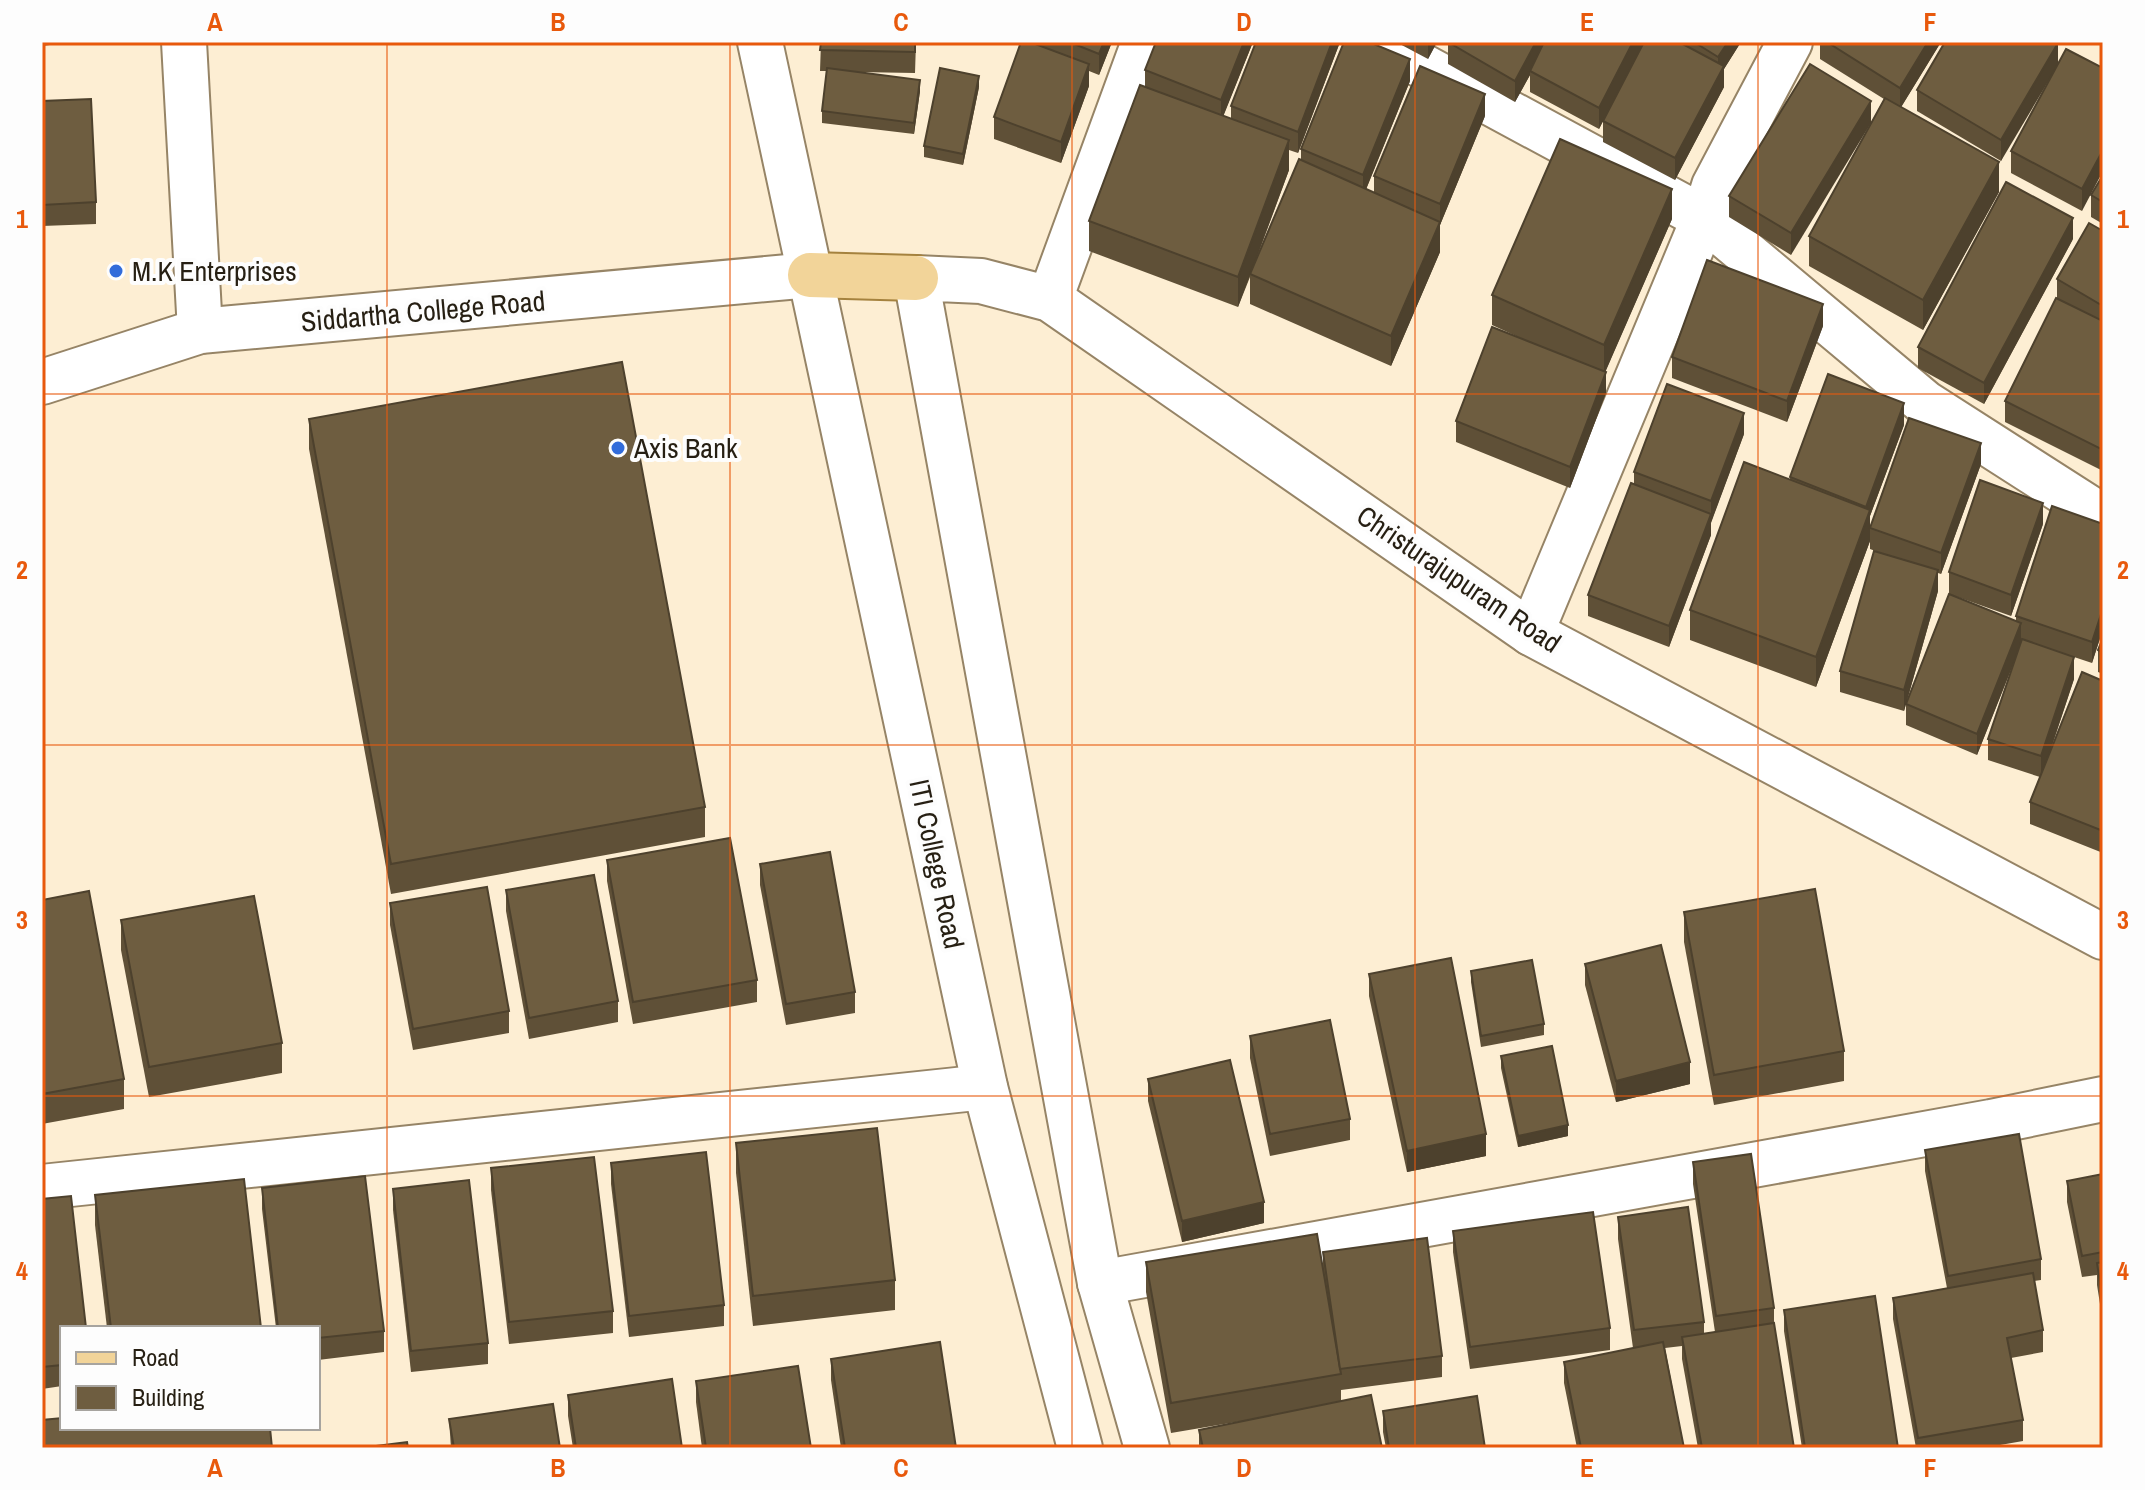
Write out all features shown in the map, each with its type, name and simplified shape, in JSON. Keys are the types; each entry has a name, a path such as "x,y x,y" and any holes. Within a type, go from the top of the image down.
{"main road":[{"name":"Christurajupuram Road","path":"810,275 916,278"}],"street":[{"path":"184,42 200,331"},
{"name":"ITI College Road","path":"760,42 985,1087 1080,1448"},
{"path":"1050,299 1144,42"},
{"path":"1378,42 1704,218 1925,403 2103,517"},
{"path":"1531,633 1704,218 1714,186 1790,42"},
{"name":"Siddartha College Road","path":"42,382 200,331 810,275"},
{"path":"916,278 1100,1283 1147,1448"},
{"name":"Christurajupuram Road","path":"916,278 981,281 1050,299 1531,633 2103,937"},
{"path":"42,1187 985,1087"},
{"path":"1100,1283 1975,1125 2103,1099"}],"building":[{"path":"821,42 915,42 915,52 820,50"},
{"path":"1021,42 1030,42 1089,64 1061,142 994,117"},
{"path":"1069,42 1104,42 1099,54"},
{"path":"1156,42 1244,42 1221,100 1145,70"},
{"path":"1256,42 1332,42 1298,132 1231,106"},
{"path":"1344,42 1369,42 1410,59 1363,175 1301,149"},
{"path":"1448,42 1536,42 1515,81"},
{"path":"1544,42 1633,42 1599,108 1530,71"},
{"path":"1644,42 1679,42 1724,66 1675,158 1603,121"},
{"path":"1694,42 1728,42 1718,57"},
{"path":"1827,42 1928,42 1900,88"},
{"path":"1945,42 2058,43 2001,140 1917,90"},
{"path":"2066,49 2103,68 2103,150 2082,189 2011,151"},
{"path":"1810,64 1871,101 1791,233 1729,196"},
{"path":"1420,66 1485,94 1440,204 1374,176"},
{"path":"827,68 920,80 914,123 822,111"},
{"path":"940,68 979,76 963,154 924,146"},
{"path":"1140,85 1289,140 1238,277 1089,221"},
{"path":"1885,98 1999,162 1923,300 1809,236"},
{"path":"91,99 96,202 42,205 42,101"},
{"path":"1560,139 1672,189 1604,345 1492,295"},
{"path":"1299,159 1440,222 1391,336 1250,274"},
{"path":"2103,175 2103,202 2091,195"},
{"path":"2006,182 2073,218 1984,383 1918,347"},
{"path":"2089,223 2103,231 2103,306 2057,279"},
{"path":"1707,260 1823,304 1787,401 1672,357"},
{"path":"2056,298 2103,321 2103,450 2005,401"},
{"path":"1492,327 1606,372 1570,467 1456,421"},
{"path":"622,362 705,807 391,864 309,419"},
{"path":"1828,374 1904,403 1866,507 1790,477"},
{"path":"1667,384 1744,413 1711,501 1634,472"},
{"path":"1909,418 1981,443 1941,553 1870,528"},
{"path":"1744,462 1870,510 1816,657 1690,610"},
{"path":"1980,480 2043,503 2011,595 1949,572"},
{"path":"1631,483 1711,514 1669,626 1588,595"},
{"path":"2052,506 2103,524 2103,608 2092,642 2016,616"},
{"path":"1874,551 1938,570 1904,690 1840,671"},
{"path":"1949,594 2021,623 1977,734 1906,704"},
{"path":"2022,639 2074,657 2041,756 1988,739"},
{"path":"2082,672 2103,681 2103,831 2030,802"},
{"path":"730,838 757,980 633,1002 607,860"},
{"path":"830,852 855,992 786,1004 760,864"},
{"path":"594,875 618,1001 529,1018 506,890"},
{"path":"487,887 509,1011 413,1029 390,903"},
{"path":"1815,889 1844,1051 1714,1075 1684,912"},
{"path":"89,891 124,1079 42,1094 42,900"},
{"path":"254,896 282,1043 149,1067 121,920"},
{"path":"1661,945 1690,1062 1616,1081 1585,964"},
{"path":"1451,958 1486,1134 1407,1151 1369,974"},
{"path":"1532,960 1544,1024 1481,1036 1471,971"},
{"path":"1330,1020 1350,1119 1270,1134 1250,1036"},
{"path":"1552,1046 1568,1125 1518,1136 1501,1056"},
{"path":"1230,1060 1264,1202 1182,1221 1148,1079"},
{"path":"877,1128 895,1280 753,1296 736,1143"},
{"path":"2019,1134 2041,1259 1948,1276 1925,1150"},
{"path":"706,1152 724,1305 629,1316 611,1163"},
{"path":"1751,1154 1774,1308 1716,1316 1693,1162"},
{"path":"594,1157 613,1311 509,1322 491,1168"},
{"path":"2103,1174 2103,1252 2082,1256 2067,1181"},
{"path":"365,1176 384,1331 320,1338 320,1326 278,1326 262,1188"},
{"path":"244,1179 261,1326 111,1326 95,1195"},
{"path":"469,1180 488,1343 411,1351 393,1189"},
{"path":"71,1196 86,1326 60,1326 60,1365 42,1367 42,1199"},
{"path":"1688,1207 1704,1322 1634,1330 1618,1217"},
{"path":"1593,1212 1610,1328 1470,1347 1453,1231"},
{"path":"1317,1234 1341,1374 1171,1403 1146,1262"},
{"path":"1427,1238 1442,1356 1340,1369 1323,1252"},
{"path":"2103,1262 2103,1302 2097,1263"},
{"path":"2033,1273 2043,1330 2007,1338 2023,1420 1918,1438 1893,1298"},
{"path":"1875,1296 1898,1448 1805,1448 1784,1310"},
{"path":"1774,1323 1794,1448 1702,1448 1682,1337"},
{"path":"940,1342 956,1448 845,1448 831,1359"},
{"path":"1663,1342 1684,1448 1581,1448 1564,1362"},
{"path":"798,1366 811,1448 706,1448 696,1381"},
{"path":"672,1379 682,1448 576,1448 568,1395"},
{"path":"1371,1395 1382,1448 1203,1448 1199,1430"},
{"path":"1477,1396 1485,1448 1389,1448 1383,1411"},
{"path":"553,1404 560,1448 454,1448 449,1419"},
{"path":"60,1418 60,1430 270,1430 272,1448 42,1448 42,1420"},
{"path":"407,1442 408,1448 360,1448"}],"place":[{"name":"M.K Enterprises","path":"116,271"},
{"name":"Axis Bank","path":"618,448"}]}
